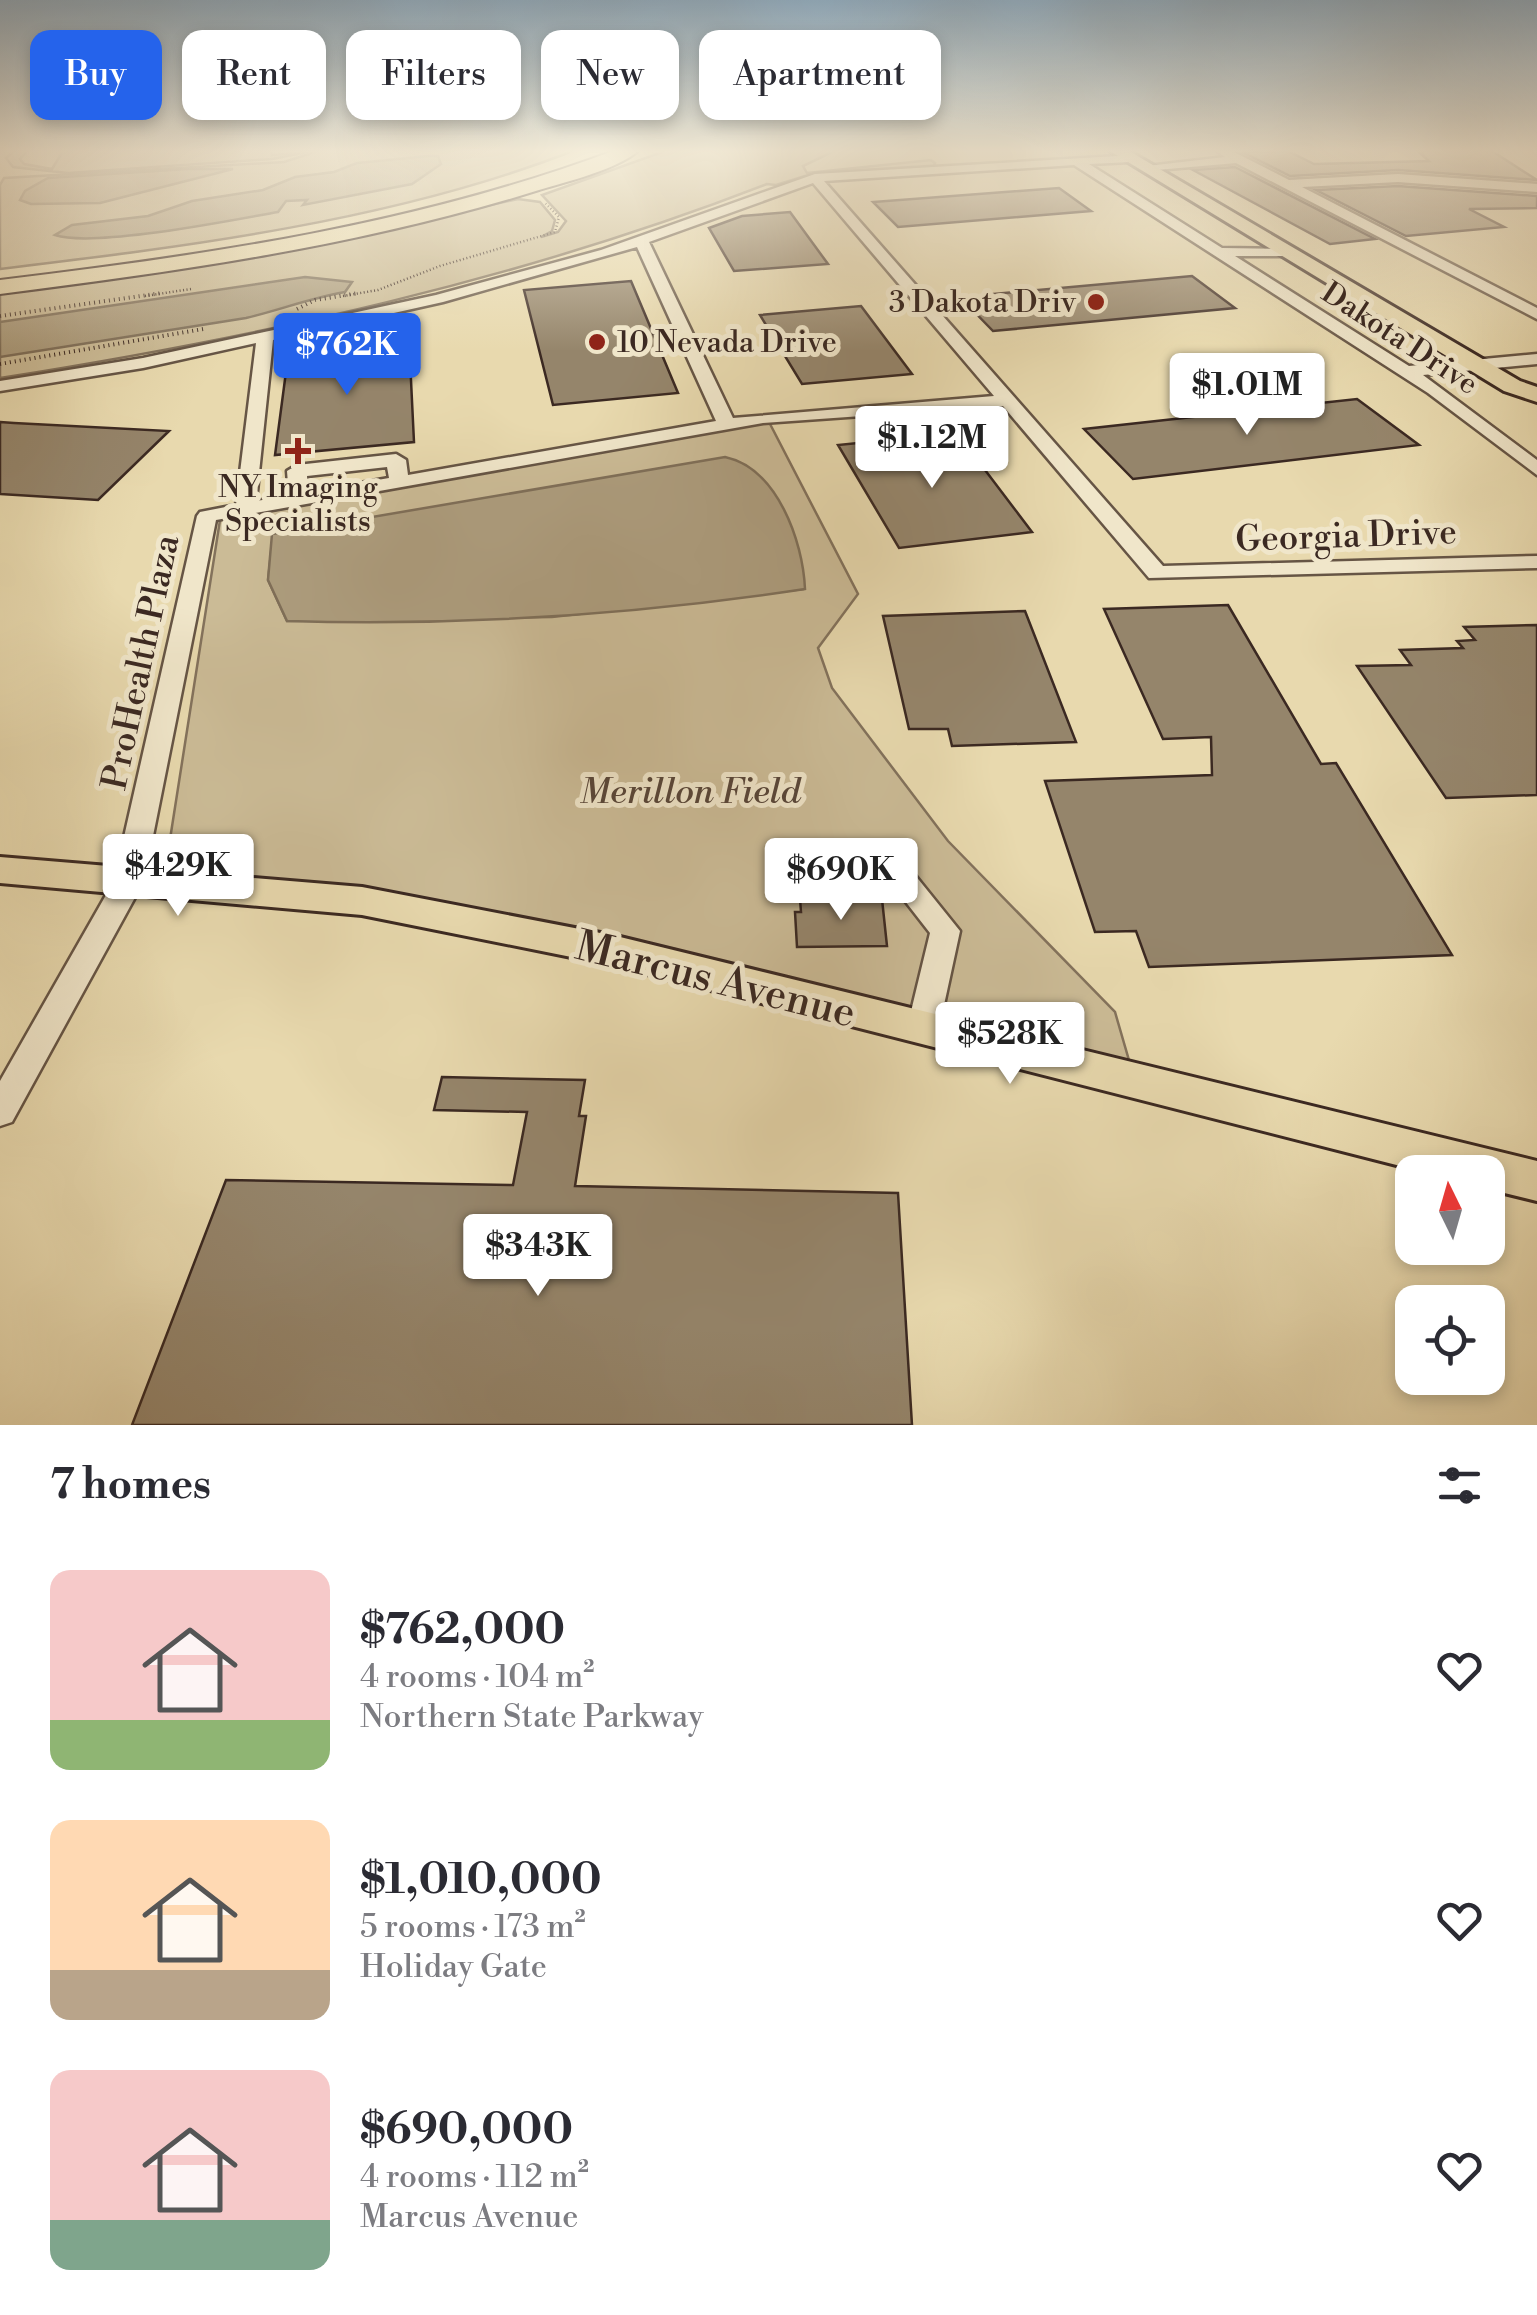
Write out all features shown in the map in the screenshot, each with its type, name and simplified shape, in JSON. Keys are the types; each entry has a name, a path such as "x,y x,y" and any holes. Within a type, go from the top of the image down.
{"highway":[{"path":"0,276 218,246 366,218"},
{"path":"0,287 307,240 402,218"}],"main road":[{"path":"1229,218 1504,381 1537,396"},
{"path":"1504,381 1516,398 1537,413"},
{"name":"Marcus Avenue","path":"0,870 362,901 616,952 1537,1181"}],"street":[{"path":"0,386 143,363 424,303 606,253 705,218"},
{"path":"850,218 1007,400"},
{"name":"Dakota Drive","path":"1165,218 1424,382 1537,470"},
{"path":"1350,218 1537,314"},
{"path":"641,240 727,425"},
{"path":"1220,252 1280,248"},
{"path":"1432,260 1469,255"},
{"path":"265,337 245,510 763,418 1007,400"},
{"path":"1406,371 1537,359"},
{"path":"978,366 1002,364"},
{"path":"1424,382 1504,381 1537,371"},
{"name":"Georgia Drive","path":"1007,400 1157,573 1537,562"},
{"path":"299,501 297,471 396,460 399,483"},
{"name":"ProHealth Plaza","path":"0,1112 129,881 206,516 245,510"},
{"path":"884,856 946,931 923,1028"}],"path":[{"path":"282,313 315,300 378,290 440,266 555,232 559,218"},
{"path":"0,316 191,289"},
{"path":"0,364 214,328"}],"green space":[{"path":"0,218 341,218 217,240 0,269"},
{"path":"434,218 553,218 552,231 541,237 558,232 566,221 563,218 675,218 580,249 389,302 195,344 0,378 0,294 249,258"},
{"name":"Merillon Field","path":"769,422 858,594 818,648 832,688 948,841 1115,1012 1135,1081 616,951 163,884 220,520","holes":["273,534 804,589 552,617 287,621 268,580"]}],"shaded area":[{"path":"135,218 245,218 100,238 55,235 72,225"},
{"path":"305,277 352,282 345,292 246,318 0,357 0,322"},
{"path":"725,457 759,476 784,509 799,550 805,589 547,617 287,621 268,580 272,534"}],"building":[{"path":"738,218 794,218 828,264 734,271 709,228"},
{"path":"888,218 1013,218 898,227"},
{"path":"1281,218 1333,218 1375,239 1330,244"},
{"path":"1370,218 1486,218 1504,227 1406,236"},
{"name":"3 Dakota Driv","path":"1192,276 1235,308 993,331 960,297"},
{"name":"10 Nevada Drive","path":"631,281 678,393 553,405 524,290"},
{"path":"861,306 912,374 802,384 760,315"},
{"path":"409,339 414,442 275,455 289,349"},
{"path":"1357,399 1419,445 1133,479 1084,429"},
{"path":"0,422 169,431 98,500 0,494"},
{"path":"957,433 1032,532 899,548 838,445"},
{"path":"1228,605 1321,764 1336,763 1452,955 1149,967 1136,931 1095,932 1045,781 1212,775 1211,737 1163,739 1104,609"},
{"path":"1025,611 1076,742 952,746 948,729 909,729 883,616"},
{"path":"1537,625 1537,795 1446,798 1357,666 1411,665 1400,650 1463,648 1457,641 1475,640 1464,627"},
{"path":"800,899 882,899 887,946 797,947 795,912 801,912"},
{"path":"442,1077 585,1080 579,1116 586,1116 575,1186 898,1193 912,1425 132,1425 226,1180 513,1185 527,1112 434,1110"}],"place":[{"name":"3 Dakota Driv","path":"1096,302"},
{"name":"10 Nevada Drive","path":"597,342"},
{"name":"NY Imaging Specialists","path":"298,451"}]}
